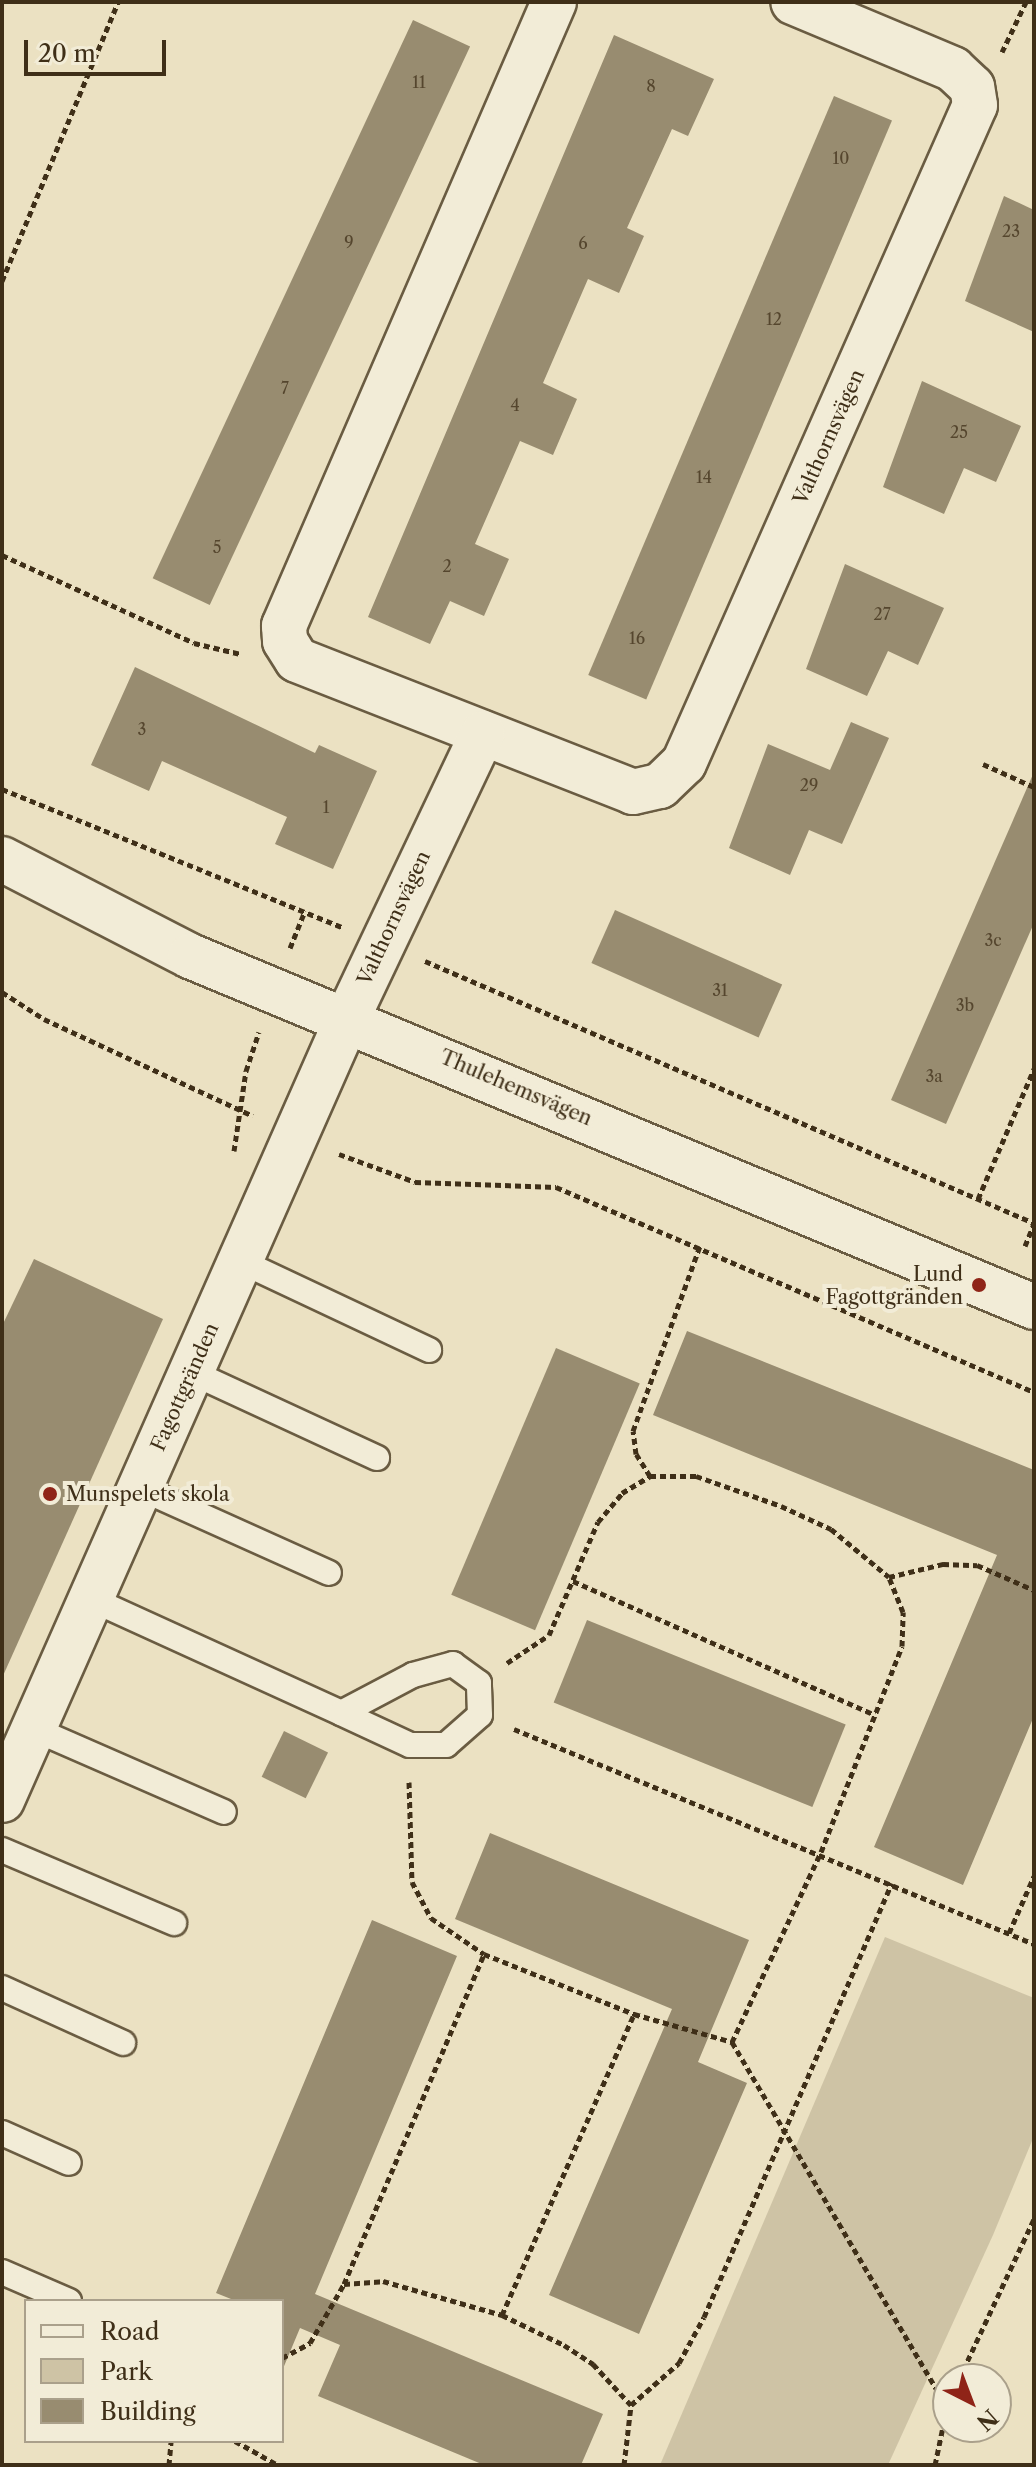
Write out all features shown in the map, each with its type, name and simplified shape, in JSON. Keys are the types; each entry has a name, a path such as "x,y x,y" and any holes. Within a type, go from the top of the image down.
{"street":[{"path":"297,660 284,626 554,2"},
{"name":"Valthornsvägen","path":"297,660 633,792 660,786 679,770 971,118 972,87 953,69 793,2"},
{"name":"Valthornsvägen","path":"348,1017 483,733"},
{"name":"Thulehemsvägen","path":"2,859 190,956 348,1017 1034,1307"},
{"name":"Fagottgränden","path":"2,1800 348,1017"}],"lane":[{"path":"240,1261 429,1350"},
{"path":"191,1372 377,1458"},
{"path":"140,1488 329,1573"},
{"path":"91,1599 410,1745 446,1745 480,1715 479,1683 453,1664 413,1675 341,1713"},
{"path":"34,1729 224,1812"},
{"path":"2,1850 174,1923"},
{"path":"2,1988 123,2043"},
{"path":"2,2133 69,2163"},
{"path":"2,2272 64,2299"}],"path":[{"path":"2,281 118,2"},
{"path":"2,555 194,643 297,660"},
{"path":"983,764 1034,787"},
{"path":"3,788 382,943 1034,1223 1025,1246"},
{"path":"2,992 44,1019 295,1138 415,1182 556,1187 700,1246 1034,1392"},
{"path":"978,1199 1034,1069"},
{"path":"650,1476 636,1454 633,1431 700,1246"},
{"path":"479,1683 549,1635 598,1522 622,1493 650,1476 696,1476 781,1506 831,1529 889,1577 903,1612 902,1646 821,1852 732,2042"},
{"path":"889,1577 943,1564 977,1565 1034,1590"},
{"path":"573,1581 875,1715"},
{"path":"480,1715 716,1817 821,1852 1034,1944"},
{"path":"410,1745 412,1882 431,1918 484,1954 634,2014 732,2042 932,2379"},
{"path":"1009,1933 1034,1876"},
{"path":"624,2465 631,2405 679,2363 892,1883"},
{"path":"284,2357 310,2343 344,2284 484,1954"},
{"path":"502,2315 634,2014"},
{"path":"967,2363 1034,2219"},
{"path":"344,2284 412,2285 502,2315 593,2364 631,2405"},
{"path":"169,2465 171,2443"},
{"path":"239,2443 278,2465"},
{"path":"935,2465 939,2443"}],"green space":[{"path":"885,1937 1034,1998 1034,2136 993,2235 888,2465 660,2465"}],"building":[{"path":"413,20 470,47 210,605 153,578"},
{"path":"614,35 714,79 688,136 672,129 627,228 644,236 619,293 588,279 543,383 577,399 553,455 520,441 475,544 509,559 484,616 450,601 430,644 368,617"},
{"path":"834,96 892,121 646,700 588,675"},
{"path":"1004,196 1034,210 1034,332 965,301"},
{"path":"922,381 1021,426 996,482 964,468 944,514 883,487"},
{"path":"845,564 944,608 918,665 888,651 867,696 806,669"},
{"path":"135,667 315,753 319,745 377,771 333,869 275,844 287,817 162,761 149,791 91,765"},
{"path":"851,722 889,738 842,844 809,830 790,875 729,848 768,744 830,770"},
{"path":"1034,772 1034,923 946,1124 891,1100"},
{"path":"615,910 782,984 759,1037 591,963"},
{"name":"Munspelets skola","path":"34,1259 163,1319 2,1678 2,1326"},
{"path":"687,1331 1034,1470 1034,1716 963,1885 874,1847 997,1555 653,1415"},
{"path":"556,1348 640,1384 535,1630 451,1595"},
{"path":"587,1620 846,1725 812,1807 554,1703"},
{"path":"284,1731 328,1752 306,1798 262,1777"},
{"path":"490,1833 749,1940 698,2062 747,2083 639,2334 549,2295 672,2009 455,1919"},
{"path":"372,1920 457,1956 315,2294 603,2414 581,2465 484,2465 318,2396 340,2345 300,2328 284,2366 284,2299 231,2299 216,2293"}],"place":[{"name":"Lund Fagottgränden","path":"979,1285"},
{"name":"Munspelets skola","path":"50,1494"}]}
